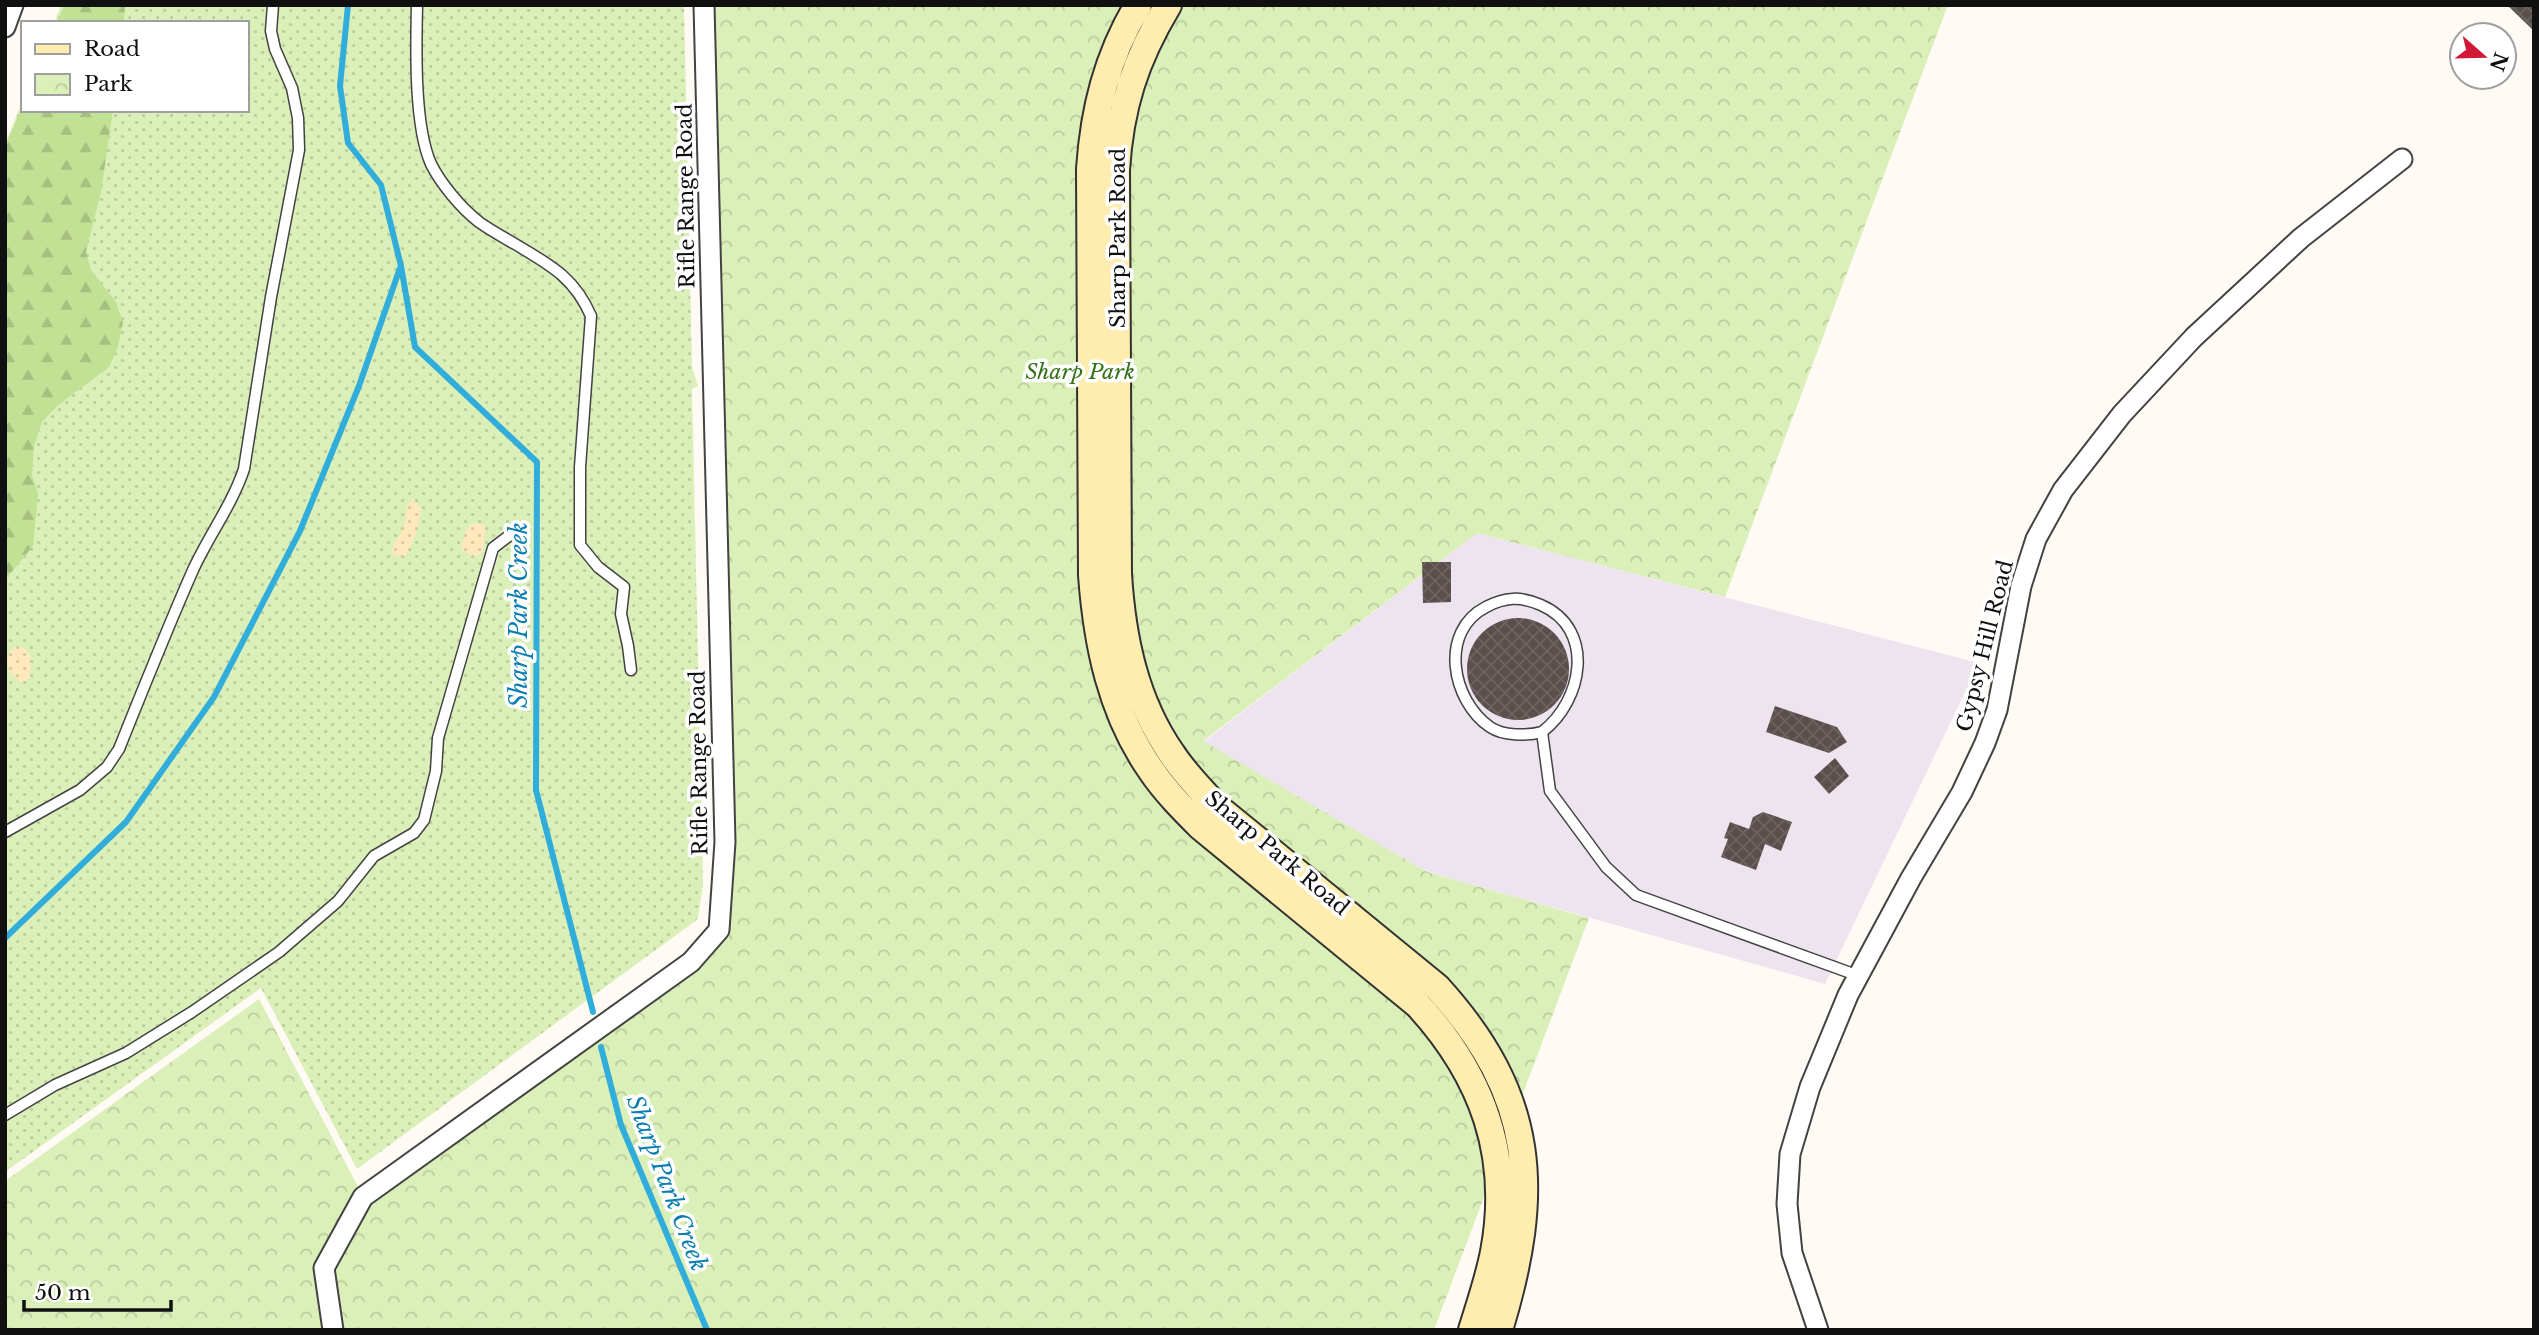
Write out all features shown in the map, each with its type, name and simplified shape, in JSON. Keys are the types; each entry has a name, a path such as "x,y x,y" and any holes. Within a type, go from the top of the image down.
{"main road":[{"name":"Sharp Park Road","path":"1138,5 1113,54 1100,94 1090,169 1092,575 1101,655 1113,695 1129,733 1150,769 1175,800 1201,827 1419,1005 1441,1030 1472,1079 1488,1118 1500,1183 1494,1252 1472,1330"},
{"name":"Sharp Park Road","path":"1168,5 1137,63 1118,134 1118,574 1126,649 1152,721 1172,754 1195,783 1218,808 1437,987 1462,1014 1501,1078 1522,1146 1525,1182 1524,1221 1519,1257 1499,1330"}],"street":[{"path":"5,27 13,5"},
{"name":"Rifle Range Road","path":"334,1330 324,1268 363,1197 691,962 719,930 725,842 704,5"},
{"name":"Gypsy Hill Road","path":"1818,1330 1792,1254 1787,1204 1790,1154 1810,1087 1847,995 1962,792 1985,743 1997,710 2021,586 2036,539 2063,490 2122,414 2194,337 2301,238 2402,159"}],"lane":[{"path":"5,832 80,790 107,767 119,749 194,568 236,493 246,456 271,297 299,150 292,88 275,49 271,31 273,5"},
{"path":"417,5 421,132 432,165 454,196 478,221 565,276 582,295 591,316 582,426 580,545 598,567 624,587 621,614 631,670"},
{"path":"5,1115 55,1085 126,1053 192,1013 279,952 338,901 374,856 414,833 424,820 436,771 438,738 493,548 510,535"},
{"path":"1503,598 1527,599 1554,611 1572,633 1578,656 1577,677 1561,713 1542,732 1528,736 1492,729 1477,715 1459,688 1455,665 1464,624 1472,614 1503,598"},
{"path":"1542,732 1550,792 1606,867 1636,895 1859,976"}],"shaded area":[{"path":"1477,533 1979,663 1825,984 1427,872 1203,742"}],"green space":[{"path":"61,5 684,5 692,367 698,386 692,389 703,883 698,919 357,1169 261,988 5,1172 5,144 21,105 21,112 248,112 248,21 55,21"},
{"path":"64,5 125,5 124,21 58,21"},
{"name":"Sharp Park","path":"705,5 1948,5 1725,597 1477,533 1203,741 1427,872 1589,918 1434,1330 5,1330 5,1181 259,999 363,1196 719,930"},
{"path":"21,109 21,112 113,112 101,192 86,252 91,270 116,302 123,322 118,347 109,367 57,406 42,422 34,446 32,476 38,493 33,546 5,580 5,147"}],"sand":[{"path":"413,500 421,508 416,534 404,557 395,556 393,548 404,526 408,505"},
{"path":"473,523 486,527 483,551 473,556 461,549 466,530"},
{"path":"16,646 25,649 31,657 30,677 23,683 12,674 8,666 9,652"}],"building":[{"path":"2507,5 2534,5 2534,31"},
{"path":"1422,562 1451,562 1451,602 1423,603"},
{"path":"1518,618 1537,622 1554,633 1565,650 1569,669 1565,688 1554,705 1537,716 1518,720 1499,716 1482,705 1471,688 1467,669 1471,650 1482,633 1499,622"},
{"path":"1775,706 1837,727 1847,742 1829,753 1766,732"},
{"path":"1835,758 1849,776 1829,794 1814,777"},
{"path":"1763,812 1792,822 1781,851 1765,844 1756,870 1721,857 1728,839 1724,838 1730,822 1749,829 1753,817"}],"waterway":[{"name":"Sharp Park Creek","path":"348,5 340,86 348,143 381,185 401,266 415,347 537,462 536,790 593,1012"},
{"name":"Sharp Park Creek","path":"5,938 126,822 214,697 300,531 359,386 400,268"},
{"name":"Sharp Park Creek","path":"601,1047 621,1125 707,1330"}]}
